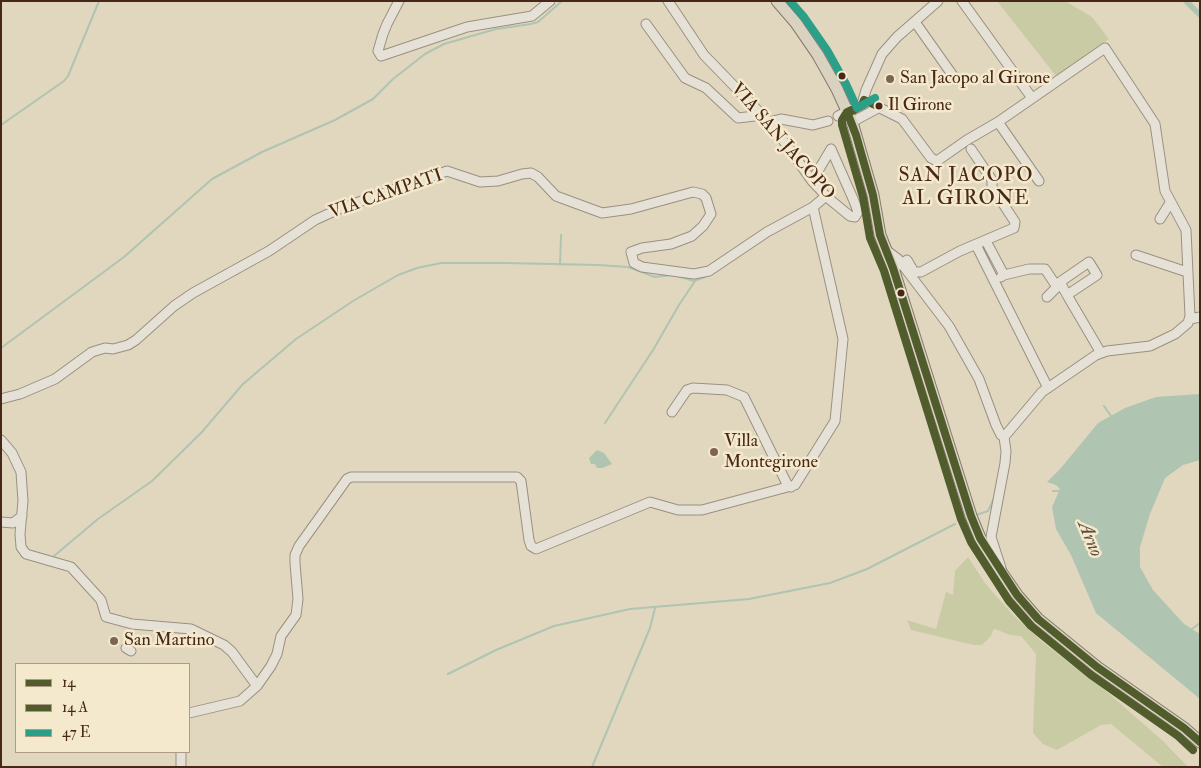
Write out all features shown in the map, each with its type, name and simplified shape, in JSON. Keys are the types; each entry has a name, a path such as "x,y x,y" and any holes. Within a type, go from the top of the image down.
{"main road":[{"path":"777,1 796,23 830,75 874,195 880,234 886,250 897,266 971,516 985,547 1006,580 1028,608 1070,646 1184,728 1200,742"}],"street":[{"path":"399,1 383,34 378,51 381,56 386,56 467,27 532,16 550,1"},
{"name":"VIA SAN JACOPO","path":"668,1 704,55 776,130 812,181 826,196 850,216 858,215 854,200 831,149 815,176"},
{"path":"846,117 862,105 882,54 897,37 938,1"},
{"path":"962,1 1032,98"},
{"path":"914,22 956,80"},
{"path":"646,24 686,78 706,88 738,118 781,119 810,125 828,121"},
{"path":"864,96 902,119 931,158 937,161 967,140 998,122 1105,48 1156,127 1164,188 1170,203 1186,230 1190,319 1179,332 1150,346 1101,353 1048,388 1035,399 1004,437"},
{"path":"846,117 880,107"},
{"path":"776,130 785,123 793,122"},
{"path":"998,122 1039,181"},
{"path":"971,149 992,180 992,188 1015,222 1014,228 960,251 918,273 914,272 907,260 897,266 955,336 978,379 996,425 1004,437 1005,463 991,537 1006,580"},
{"name":"VIA CAMPATI","path":"1,399 20,394 55,379 92,352 128,345 174,306 269,251 315,220 339,208 447,171 480,182 531,173 538,177 556,196 602,213 631,209 693,192 702,194 706,198 711,214 703,226 692,236 671,244 642,248 631,252 634,263 642,267 694,274 710,271 767,232 813,207 826,196"},
{"path":"1170,203 1160,219 1176,211"},
{"path":"190,713 240,701 256,686 271,666 277,654 281,636 296,614 298,598 295,555 299,546 344,481 351,477 517,477 521,481 529,540 531,546 536,549 650,502 678,510 702,510 791,487 799,481 834,421 844,339 813,207"},
{"path":"986,241 1004,275"},
{"path":"976,245 1048,388"},
{"path":"1136,254 1188,272"},
{"path":"994,280 1004,275 1029,269 1044,269 1057,287 1047,297"},
{"path":"1067,295 1101,353"},
{"path":"1190,319 1200,318"},
{"path":"672,412 688,390 693,388 727,390 744,396 787,484 791,487"},
{"path":"1,440 12,453 21,472 23,487 20,531 21,547 26,554 72,567 108,608"},
{"path":"1,522 13,523 22,516"},
{"path":"13,523 20,531"},
{"path":"101,600 106,617 132,624 191,629 224,646 232,652 256,686"},
{"path":"181,753 181,767"}],"shaded area":[{"path":"997,1 1065,1 1092,17 1109,39 1056,76"},
{"path":"968,557 985,583 1013,615 1041,641 1107,692 1163,741 1188,767 1163,767 1111,724 1101,725 1057,750 1043,744 1033,733 1036,654 1021,636 1010,635 995,629 982,645 974,645 911,630 907,620 936,629 946,592 953,595 955,571"}],"water":[{"name":"Arno","path":"1200,394 1200,460 1183,465 1165,478 1150,514 1140,547 1140,567 1153,590 1184,624 1200,634 1200,699 1096,613 1071,555 1056,529 1052,507 1060,489 1056,485 1047,482 1098,423 1125,408 1156,397"},
{"path":"597,450 604,453 612,464 597,468 595,464 591,464 589,458"}],"waterway":[{"path":"1,125 64,81 68,76 99,1"},
{"path":"1,348 124,257 212,179 262,152 335,120 373,99 393,79 425,54 444,44 496,29 538,22 562,1"},
{"path":"1186,1 1200,15"},
{"path":"560,265 561,235"},
{"path":"54,556 98,519 152,481 201,433 243,384 296,339 353,301 398,275 417,268 441,263 598,265 628,267 655,277 672,275"},
{"path":"677,276 694,281 705,277"},
{"path":"605,423 695,281"},
{"path":"1104,406 1111,416"},
{"path":"1053,491 1060,491"},
{"path":"976,515 988,511 995,496"},
{"path":"448,674 496,650 554,626 630,609 749,599 830,583 867,569 955,524"},
{"path":"592,767 650,628 655,608"},
{"path":"1192,629 1200,623"}],"transit line":[{"path":"790,1 804,17 827,50 857,108 875,98"},
{"name":"14","path":"880,107 864,100 862,105 847,112 856,135 873,195 880,235 893,268 971,516 980,538 1017,595 1038,619 1097,667 1184,728 1200,742"},
{"path":"864,104 845,115 842,125 863,197 870,238 884,271 961,519 971,542 1009,601 1031,626 1091,675 1178,736 1193,750"}],"place":[{"name":"San Jacopo al Girone","path":"890,79"},
{"name":"Il Girone","path":"879,106"},
{"name":"Villa Montegirone","path":"714,452"},
{"name":"San Martino","path":"114,641"}],"district":[{"name":"SAN JACOPO AL GIRONE","path":"966,188"}]}
